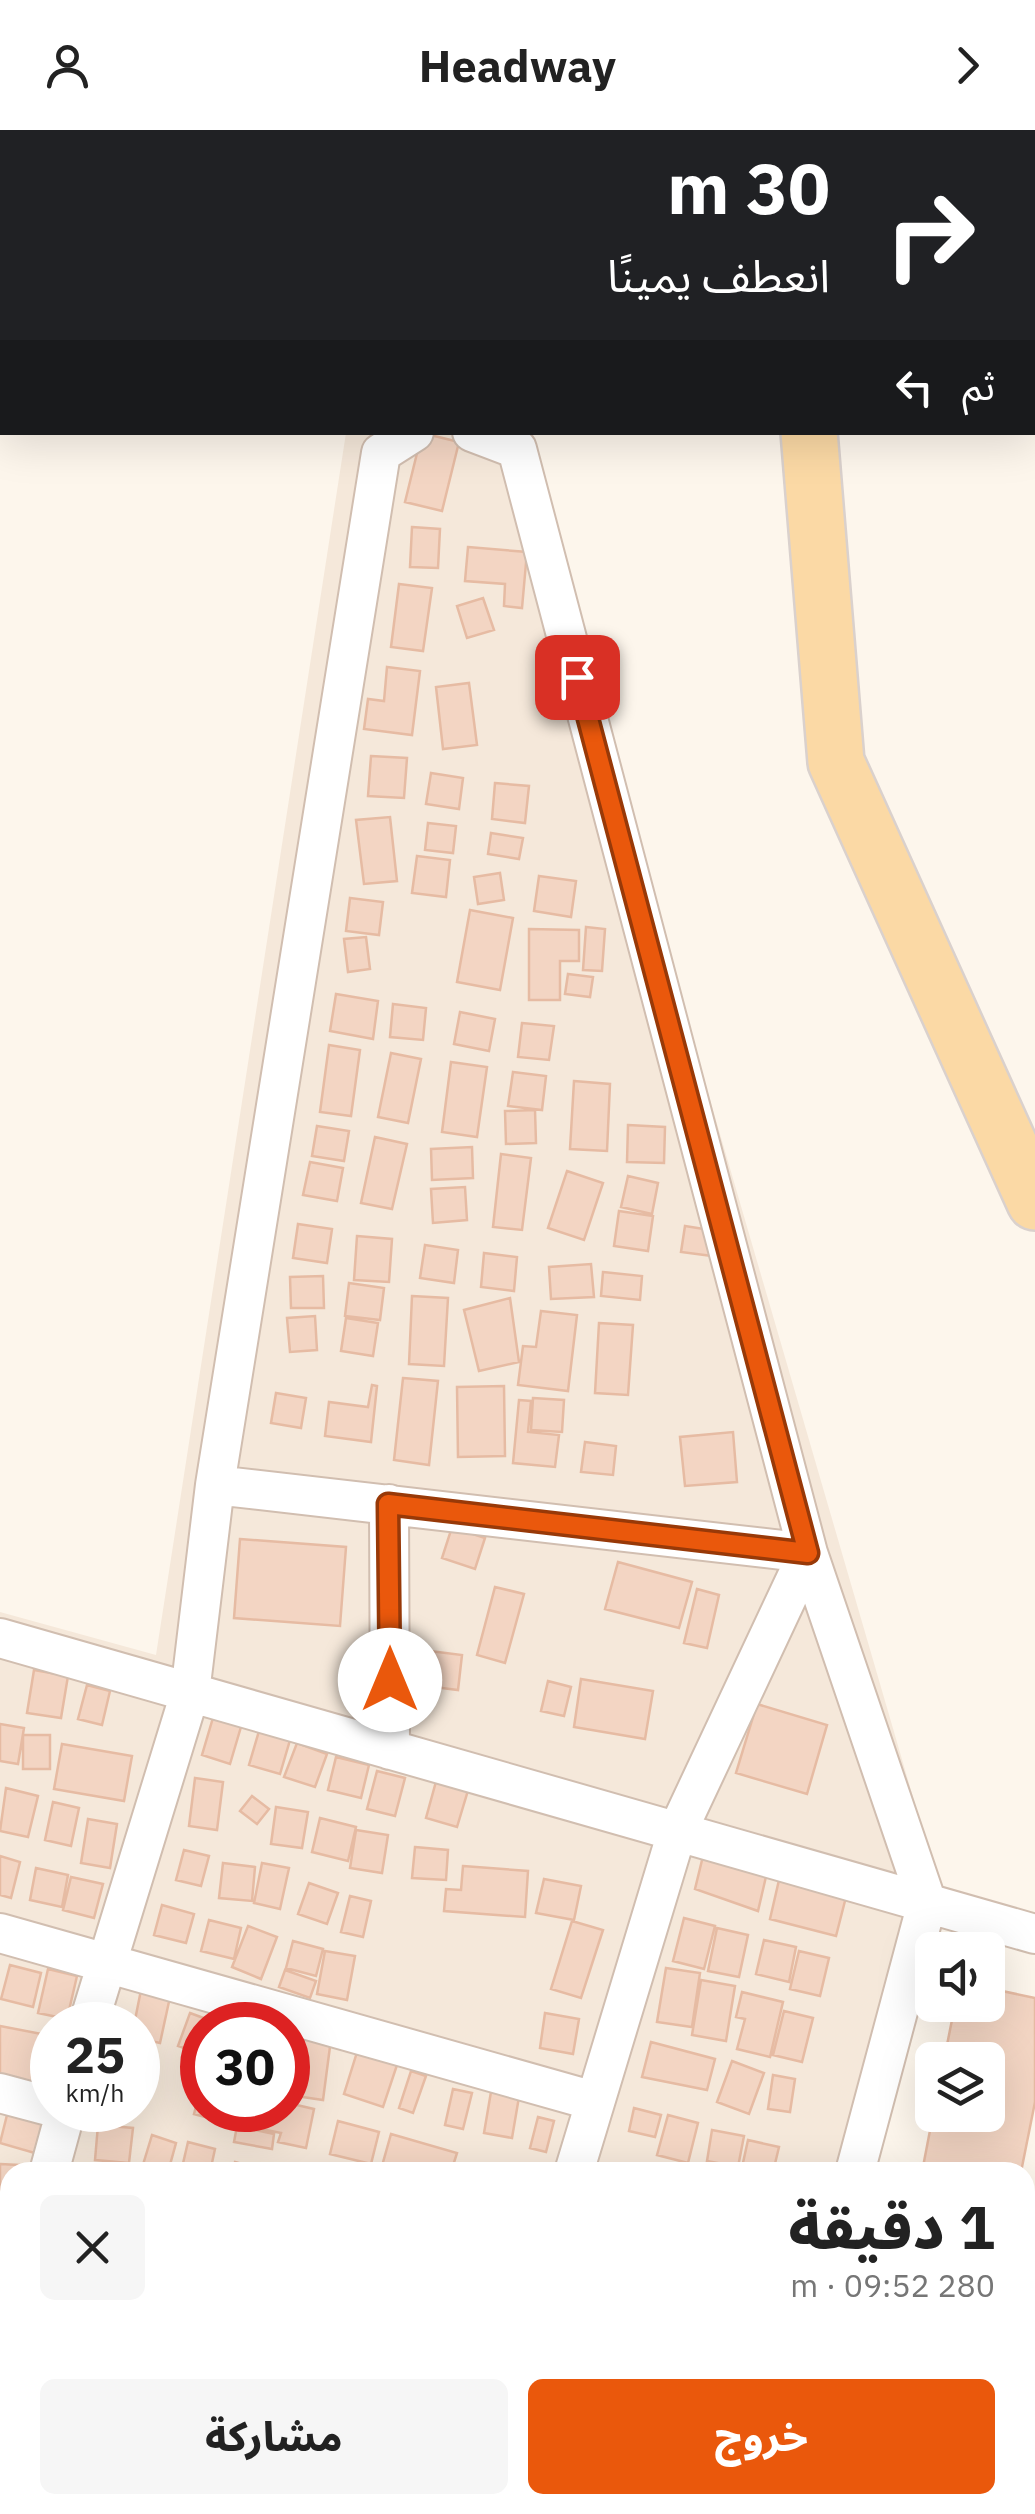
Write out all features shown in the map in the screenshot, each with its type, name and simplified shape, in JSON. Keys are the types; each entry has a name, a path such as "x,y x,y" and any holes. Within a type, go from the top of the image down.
{"main road":[{"path":"810,435 836,762 1035,1202"}],"street":[{"path":"94,2002 190,1692 214,1485 381,453 409,435"},
{"path":"480,435 517,449 808,1553 927,1902 858,2162"},
{"path":"214,1485 808,1553"},
{"path":"388,1504 390,1750"},
{"path":"577,2162 677,1832 808,1553"},
{"path":"0,1638 1035,1934"},
{"path":"0,1932 594,2101"},
{"path":"0,2093 30,2101"},
{"path":"52,2162 60,2132"}],"shaded area":[{"path":"346,435 517,435 940,1890 929,1932 915,1932 915,1983 867,2162 0,2162 0,1612 156,1655"}],"building":[{"path":"422,435 459,442 442,511 405,502"},
{"path":"412,527 440,529 438,568 410,567"},
{"path":"468,547 527,552 522,608 504,606 505,584 465,581"},
{"path":"399,584 432,588 423,651 391,647"},
{"path":"483,598 494,630 467,638 457,606"},
{"path":"387,667 420,671 412,735 364,729 368,699 384,701"},
{"path":"469,683 477,745 443,749 436,687"},
{"path":"371,756 407,758 404,798 368,796"},
{"path":"431,773 463,778 459,809 426,804"},
{"path":"495,783 529,786 525,823 492,819"},
{"path":"390,817 397,881 364,884 356,820"},
{"path":"428,823 456,826 453,853 425,850"},
{"path":"491,833 523,838 519,859 488,854"},
{"path":"417,856 450,860 446,897 412,893"},
{"path":"500,873 504,900 478,904 474,877"},
{"path":"539,876 576,881 571,917 534,911"},
{"path":"350,898 383,902 379,935 346,931"},
{"path":"470,910 513,918 500,990 457,982"},
{"path":"586,927 605,929 602,971 583,970"},
{"path":"529,929 579,930 579,961 560,961 560,1000 529,1000"},
{"path":"366,937 370,969 348,972 344,939"},
{"path":"568,974 593,977 590,997 565,994"},
{"path":"336,994 378,1001 373,1039 330,1031"},
{"path":"393,1004 426,1008 423,1040 390,1037"},
{"path":"460,1012 495,1019 489,1051 454,1044"},
{"path":"522,1023 554,1026 549,1060 518,1057"},
{"path":"329,1045 360,1050 351,1116 320,1112"},
{"path":"391,1053 421,1059 408,1123 378,1117"},
{"path":"451,1062 487,1067 477,1137 442,1132"},
{"path":"513,1072 546,1076 542,1110 508,1106"},
{"path":"574,1081 610,1084 607,1151 570,1149"},
{"path":"535,1110 536,1143 506,1144 505,1111"},
{"path":"628,1125 665,1127 664,1163 627,1162"},
{"path":"317,1126 349,1131 344,1161 312,1156"},
{"path":"375,1137 407,1144 392,1209 361,1203"},
{"path":"472,1147 473,1178 432,1180 431,1149"},
{"path":"501,1154 531,1158 522,1230 493,1227"},
{"path":"310,1162 343,1168 337,1201 303,1195"},
{"path":"567,1171 603,1183 584,1240 548,1228"},
{"path":"628,1176 658,1183 652,1214 621,1207"},
{"path":"465,1187 467,1220 433,1223 431,1189"},
{"path":"619,1211 653,1216 648,1251 614,1246"},
{"path":"298,1224 332,1229 327,1263 293,1258"},
{"path":"685,1226 723,1232 720,1257 681,1252"},
{"path":"357,1236 392,1239 389,1282 354,1280"},
{"path":"425,1245 458,1250 454,1283 420,1278"},
{"path":"484,1253 517,1257 514,1291 481,1287"},
{"path":"591,1264 594,1297 551,1299 549,1267"},
{"path":"603,1272 642,1276 640,1300 601,1296"},
{"path":"323,1276 324,1308 291,1308 290,1277"},
{"path":"349,1283 384,1288 380,1320 345,1316"},
{"path":"412,1296 448,1298 444,1366 409,1364"},
{"path":"510,1298 519,1362 479,1371 464,1310"},
{"path":"541,1311 577,1315 568,1391 518,1385 523,1346 536,1347"},
{"path":"315,1316 317,1350 290,1352 287,1318"},
{"path":"346,1318 378,1323 373,1356 341,1351"},
{"path":"599,1323 633,1325 628,1395 595,1393"},
{"path":"403,1378 438,1381 429,1465 394,1460"},
{"path":"372,1385 377,1386 371,1442 325,1436 329,1402 368,1407"},
{"path":"504,1386 505,1456 458,1457 457,1387"},
{"path":"276,1393 306,1398 301,1428 271,1423"},
{"path":"533,1398 564,1400 562,1432 531,1430"},
{"path":"519,1400 531,1401 528,1432 559,1435 555,1467 513,1463"},
{"path":"733,1432 737,1482 685,1486 680,1437"},
{"path":"585,1442 616,1446 613,1475 581,1472"},
{"path":"452,1527 485,1538 475,1569 442,1558"},
{"path":"240,1539 346,1547 340,1626 234,1618"},
{"path":"618,1562 692,1582 679,1628 605,1609"},
{"path":"495,1587 524,1594 505,1663 477,1655"},
{"path":"697,1589 719,1595 707,1648 684,1643"},
{"path":"430,1651 462,1655 458,1690 426,1686"},
{"path":"34,1670 68,1676 61,1718 27,1713"},
{"path":"581,1679 653,1691 645,1739 574,1727"},
{"path":"548,1681 571,1687 564,1716 541,1711"},
{"path":"87,1685 110,1691 102,1725 78,1719"},
{"path":"757,1704 827,1725 807,1794 736,1773"},
{"path":"215,1711 243,1720 230,1764 202,1755"},
{"path":"0,1724 24,1728 18,1764 0,1761"},
{"path":"259,1731 290,1740 280,1774 249,1765"},
{"path":"23,1735 50,1735 50,1769 23,1769"},
{"path":"297,1743 327,1754 315,1787 284,1777"},
{"path":"62,1744 132,1756 124,1801 54,1789"},
{"path":"336,1757 369,1765 361,1798 328,1790"},
{"path":"377,1771 405,1778 395,1816 367,1809"},
{"path":"195,1778 223,1782 217,1830 189,1826"},
{"path":"437,1778 469,1787 457,1827 426,1818"},
{"path":"6,1788 38,1796 28,1837 0,1831"},
{"path":"252,1796 269,1809 257,1824 240,1811"},
{"path":"53,1802 79,1808 71,1846 45,1840"},
{"path":"276,1807 308,1812 302,1848 271,1844"},
{"path":"320,1818 356,1827 348,1861 312,1852"},
{"path":"88,1819 117,1824 110,1868 81,1863"},
{"path":"356,1830 388,1835 382,1873 350,1868"},
{"path":"415,1847 448,1850 446,1880 412,1878"},
{"path":"184,1850 209,1856 201,1886 176,1880"},
{"path":"704,1852 768,1868 758,1911 695,1889"},
{"path":"0,1856 20,1862 11,1898 0,1895"},
{"path":"223,1863 255,1867 252,1901 219,1898"},
{"path":"262,1863 289,1868 280,1909 254,1903"},
{"path":"463,1866 528,1871 525,1917 444,1911 446,1889 461,1890"},
{"path":"36,1868 68,1875 62,1907 30,1900"},
{"path":"71,1877 103,1884 94,1918 63,1910"},
{"path":"544,1879 581,1886 574,1920 536,1913"},
{"path":"779,1880 846,1897 836,1936 770,1919"},
{"path":"309,1883 338,1893 327,1924 298,1914"},
{"path":"350,1896 371,1901 363,1937 341,1932"},
{"path":"162,1905 194,1914 186,1943 154,1935"},
{"path":"684,1918 715,1926 704,1969 673,1961"},
{"path":"209,1920 241,1928 234,1959 201,1951"},
{"path":"572,1921 603,1930 581,1998 551,1989"},
{"path":"248,1926 277,1937 261,1979 232,1967"},
{"path":"717,1928 748,1935 739,1977 708,1971"},
{"path":"764,1940 796,1947 789,1982 756,1974"},
{"path":"293,1941 323,1949 316,1976 286,1968"},
{"path":"325,1951 355,1956 347,2000 317,1994"},
{"path":"799,1951 829,1958 820,1996 790,1989"},
{"path":"10,1965 41,1973 30,2006 1,1999"},
{"path":"666,1968 700,1973 692,2027 657,2022"},
{"path":"48,1969 77,1976 71,2002 40,2002"},
{"path":"285,1970 316,1981 310,1998 279,1987"},
{"path":"701,1980 735,1986 726,2041 692,2035"},
{"path":"141,1990 170,1997 160,2043 160,2002 139,2002"},
{"path":"742,1992 783,2002 770,2057 737,2049 745,2019 736,2017"},
{"path":"1005,1992 1035,1998 1035,2102 1023,2162 924,2162 930,2132 1005,2132 1005,2042 948,2042 952,2022 1005,2022"},
{"path":"784,2011 813,2018 802,2062 773,2055"},
{"path":"545,2013 579,2019 573,2054 540,2048"},
{"path":"0,2026 30,2032 30,2082 0,2076"},
{"path":"310,2036 331,2039 323,2100 310,2098"},
{"path":"651,2042 715,2059 707,2090 642,2077"},
{"path":"358,2049 398,2062 383,2107 344,2094"},
{"path":"732,2061 764,2073 749,2114 717,2102"},
{"path":"411,2071 426,2076 413,2113 399,2108"},
{"path":"773,2075 795,2079 790,2112 768,2109"},
{"path":"492,2086 520,2091 512,2138 484,2133"},
{"path":"453,2089 472,2093 463,2129 445,2125"},
{"path":"11,2099 30,2105 30,2132 44,2132 38,2154 0,2143"},
{"path":"634,2108 661,2115 655,2137 629,2131"},
{"path":"668,2115 698,2123 688,2162 657,2155"},
{"path":"538,2117 554,2121 546,2152 530,2148"},
{"path":"338,2121 379,2132 372,2162 330,2154"},
{"path":"712,2130 744,2136 739,2162 707,2161"},
{"path":"97,2132 133,2132 129,2162 95,2160"},
{"path":"236,2132 274,2134 272,2149 234,2142"},
{"path":"276,2132 309,2132 306,2148 278,2142 281,2133"},
{"path":"391,2134 457,2153 454,2162 383,2162"},
{"path":"152,2135 176,2143 171,2162 144,2162"},
{"path":"748,2140 779,2147 775,2162 743,2162"},
{"path":"188,2142 215,2149 212,2162 183,2162"}],"route":[{"path":"390,1680 388,1504 808,1553 577,677"}]}
